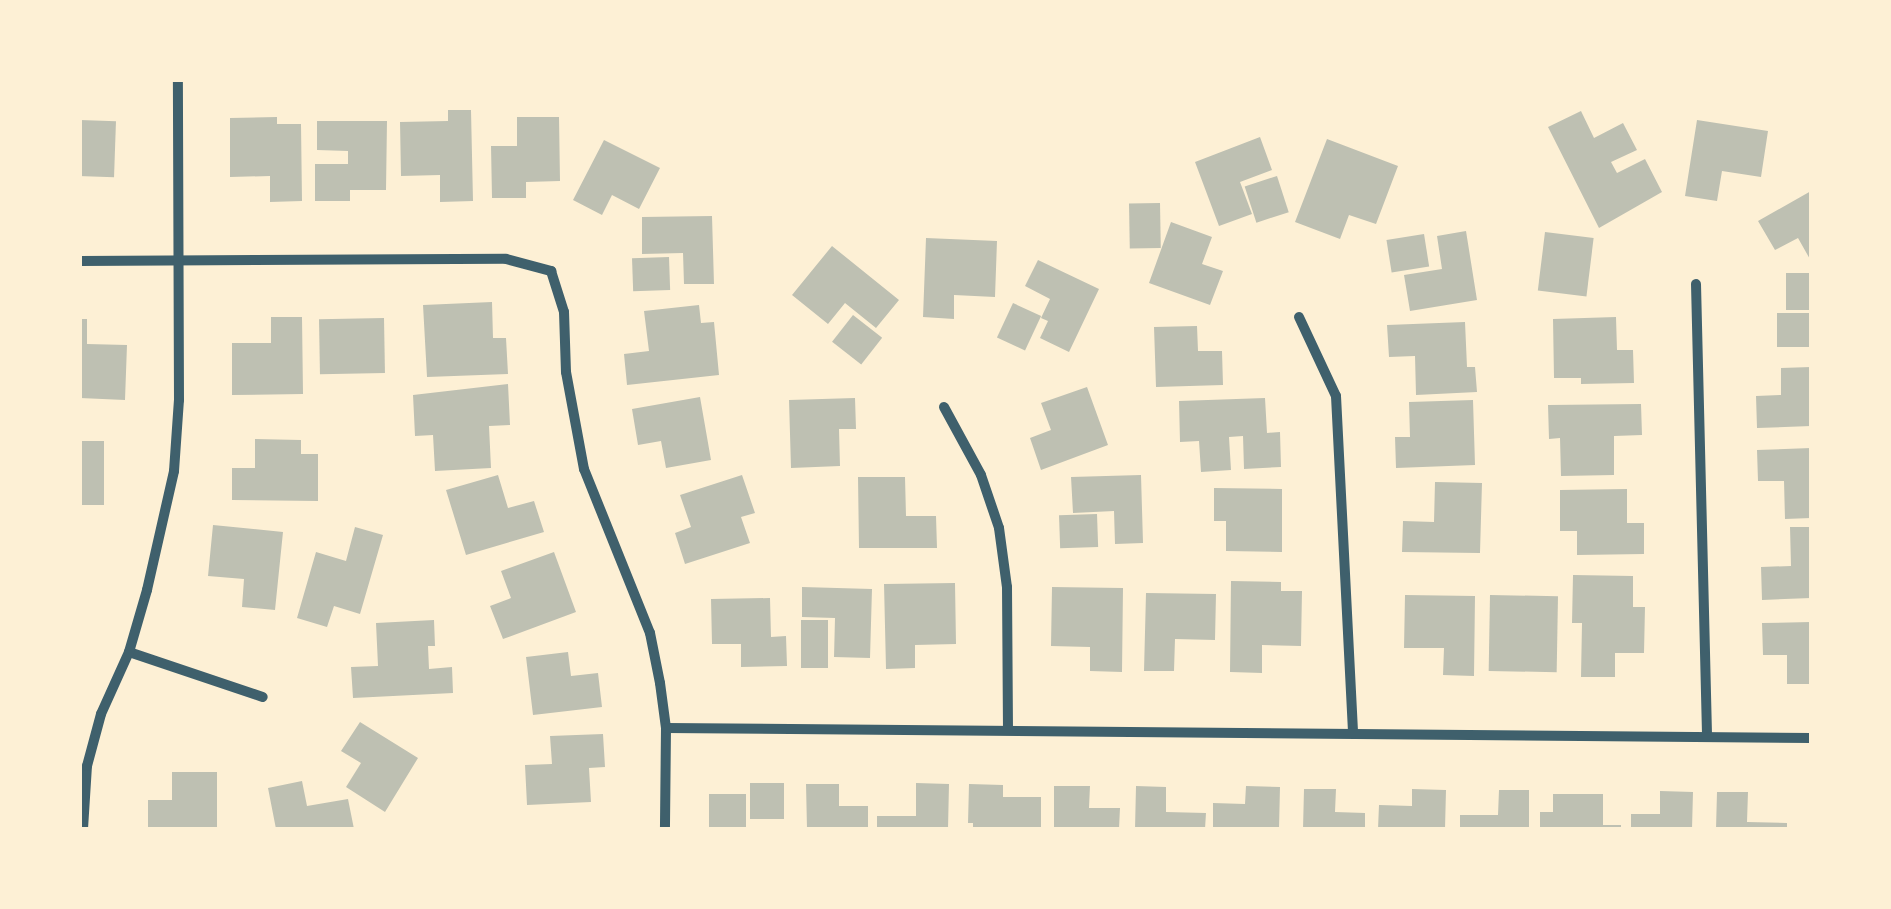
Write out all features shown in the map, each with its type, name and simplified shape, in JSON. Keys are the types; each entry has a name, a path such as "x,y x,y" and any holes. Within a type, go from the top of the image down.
{"street":[{"path":"83,829 92,749 102,714 129,652 163,528 174,471 180,261 178,80"},
{"path":"80,261 506,259 551,271 564,312 566,372 584,469 650,633 666,728 666,829"},
{"path":"1696,284 1707,735"},
{"path":"1299,317 1336,396 1353,732"},
{"path":"944,407 981,475 999,528 1007,587 1008,728"},
{"path":"129,652 263,697"},
{"path":"666,728 1811,738"}],"building":[{"path":"448,110 471,110 473,201 440,202 440,175 401,176 400,122 448,121"},
{"path":"1581,111 1594,138 1623,123 1637,150 1611,162 1617,173 1645,159 1662,192 1599,228 1548,127"},
{"path":"277,117 277,124 301,124 302,201 270,202 270,176 230,177 230,118"},
{"path":"517,117 559,117 560,181 526,182 526,198 492,198 491,146 517,146"},
{"path":"80,120 116,121 114,177 80,176"},
{"path":"1697,120 1768,131 1761,177 1722,171 1717,201 1685,196"},
{"path":"317,121 387,121 386,190 350,190 350,201 315,201 315,164 348,164 348,151 317,150"},
{"path":"1260,137 1272,170 1240,182 1252,214 1219,226 1195,162"},
{"path":"1327,139 1398,166 1376,224 1349,215 1340,239 1295,222"},
{"path":"604,140 660,168 639,209 612,195 602,215 573,200"},
{"path":"1277,176 1289,212 1256,223 1245,187"},
{"path":"1811,191 1811,261 1798,238 1775,250 1758,221"},
{"path":"1160,203 1161,248 1130,249 1129,204"},
{"path":"712,216 714,284 684,284 683,253 642,254 642,217"},
{"path":"1171,222 1212,237 1202,264 1223,271 1210,305 1149,283"},
{"path":"1466,231 1477,300 1410,311 1404,275 1442,269 1437,236"},
{"path":"1545,232 1594,238 1586,297 1538,291"},
{"path":"1424,234 1429,267 1392,273 1386,240"},
{"path":"926,238 997,241 995,297 954,295 954,319 923,317"},
{"path":"832,246 899,300 876,328 845,303 828,324 792,295"},
{"path":"669,257 670,290 633,291 632,258"},
{"path":"1038,260 1099,289 1069,352 1040,338 1048,321 1041,318 1050,299 1025,286"},
{"path":"1786,273 1811,273 1811,310 1786,310"},
{"path":"492,302 493,338 506,338 508,374 427,377 423,305"},
{"path":"1013,303 1041,316 1025,351 997,337"},
{"path":"699,305 701,323 714,322 719,375 627,385 624,354 649,351 644,311"},
{"path":"1777,313 1811,313 1811,347 1777,347"},
{"path":"853,315 882,338 861,365 832,342"},
{"path":"271,317 302,317 303,394 232,395 232,343 271,343"},
{"path":"1616,317 1617,350 1633,350 1634,383 1581,384 1581,378 1554,378 1553,319"},
{"path":"384,318 385,373 320,374 319,319"},
{"path":"80,319 87,319 87,344 127,345 125,400 80,398"},
{"path":"1465,322 1467,367 1475,367 1477,392 1416,395 1415,356 1389,357 1387,325"},
{"path":"1197,326 1198,351 1222,351 1223,385 1156,387 1154,327"},
{"path":"1811,367 1811,426 1757,428 1756,396 1781,395 1781,368"},
{"path":"508,384 510,425 489,426 491,468 435,471 433,435 415,436 413,395"},
{"path":"1087,387 1108,445 1041,470 1030,438 1051,430 1041,403"},
{"path":"700,397 711,460 666,468 661,441 638,445 632,409"},
{"path":"855,398 856,429 839,429 840,466 791,468 789,400"},
{"path":"1265,398 1267,433 1280,432 1281,467 1244,469 1243,436 1229,437 1231,470 1201,472 1199,441 1180,442 1179,401"},
{"path":"1473,400 1475,465 1396,468 1395,437 1410,437 1409,402"},
{"path":"1641,404 1642,435 1614,436 1614,475 1561,476 1560,438 1549,439 1548,405"},
{"path":"255,439 301,440 301,454 318,454 318,501 232,500 232,468 255,468"},
{"path":"80,441 104,441 104,505 80,505"},
{"path":"1811,448 1811,518 1785,519 1784,481 1758,481 1757,450"},
{"path":"498,475 508,508 534,501 544,532 466,555 446,490"},
{"path":"742,475 755,513 741,517 750,543 685,564 675,533 691,527 680,495"},
{"path":"1141,475 1143,543 1115,544 1114,511 1073,513 1071,477"},
{"path":"858,477 905,477 906,516 936,516 937,548 859,548"},
{"path":"1435,482 1482,483 1480,553 1402,552 1403,521 1434,522"},
{"path":"1214,488 1282,489 1282,552 1226,551 1226,521 1214,521"},
{"path":"1627,489 1627,523 1644,523 1644,554 1577,555 1577,531 1560,531 1560,490"},
{"path":"1097,514 1098,547 1060,548 1059,515"},
{"path":"213,525 283,532 275,610 242,607 244,579 208,576"},
{"path":"355,527 383,535 360,614 334,606 327,627 297,618 316,552 346,561"},
{"path":"1790,527 1811,527 1811,598 1762,600 1761,567 1791,566"},
{"path":"554,552 576,612 503,639 490,606 511,598 501,571"},
{"path":"1573,575 1633,576 1633,607 1645,607 1644,653 1615,653 1615,677 1581,677 1582,623 1572,623"},
{"path":"1231,581 1281,582 1281,591 1302,591 1301,646 1262,645 1262,673 1230,672"},
{"path":"955,583 956,644 915,645 915,668 886,669 884,584"},
{"path":"802,587 872,589 870,658 834,657 835,618 802,617"},
{"path":"1052,587 1123,588 1122,672 1090,671 1090,647 1051,646"},
{"path":"1146,593 1216,594 1215,640 1175,639 1174,671 1144,671"},
{"path":"1405,595 1475,596 1474,676 1443,675 1444,648 1404,648"},
{"path":"1490,595 1558,596 1557,672 1489,671"},
{"path":"770,598 771,637 786,636 787,666 741,667 741,644 712,644 711,599"},
{"path":"434,620 435,646 428,646 429,669 452,667 453,693 353,698 351,667 378,666 376,623"},
{"path":"801,620 828,620 828,668 801,668"},
{"path":"1811,622 1811,684 1787,684 1787,655 1763,655 1762,623"},
{"path":"568,652 571,676 598,673 602,707 533,715 526,657"},
{"path":"360,722 418,758 385,812 346,787 361,763 341,751"},
{"path":"603,734 605,767 589,768 591,802 527,805 525,765 552,764 550,736"},
{"path":"172,772 217,772 217,829 148,829 148,800 172,800"},
{"path":"302,781 307,806 348,799 354,829 276,829 268,788"},
{"path":"750,783 784,783 784,819 750,819"},
{"path":"916,783 949,784 948,829 877,829 877,816 916,816"},
{"path":"806,784 839,784 839,806 868,806 868,829 807,829"},
{"path":"969,784 1003,785 1003,797 1041,797 1041,829 973,829 973,823 968,823"},
{"path":"1054,786 1090,786 1089,808 1120,808 1119,829 1054,829"},
{"path":"1136,786 1166,787 1166,812 1206,813 1205,829 1135,829"},
{"path":"1246,786 1280,787 1279,829 1213,829 1213,803 1245,804"},
{"path":"1304,789 1336,789 1335,812 1365,813 1365,829 1303,829"},
{"path":"1412,789 1446,790 1445,829 1378,829 1379,805 1412,806"},
{"path":"1499,790 1529,790 1529,829 1460,829 1460,815 1498,815"},
{"path":"1660,791 1693,792 1692,829 1631,829 1631,814 1660,814"},
{"path":"1717,792 1748,792 1747,822 1787,823 1787,829 1716,829"},
{"path":"709,794 746,794 746,829 709,829"},
{"path":"1553,794 1603,794 1603,825 1621,825 1621,829 1540,829 1540,812 1553,812"}]}
